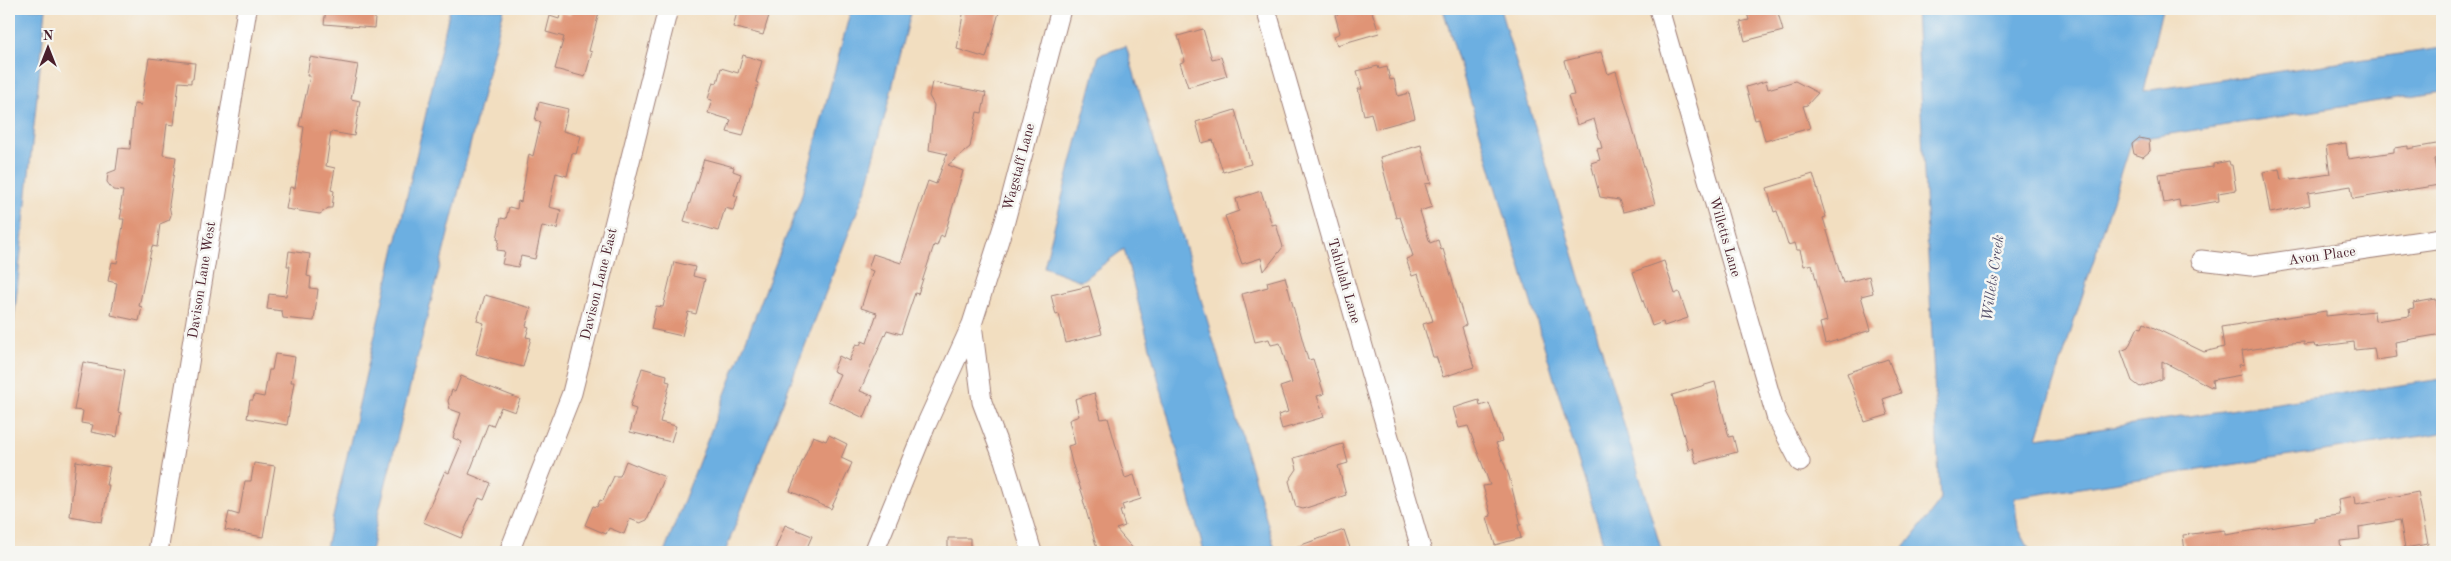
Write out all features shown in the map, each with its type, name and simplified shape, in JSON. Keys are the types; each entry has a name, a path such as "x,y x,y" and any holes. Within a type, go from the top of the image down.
{"street":[{"name":"Davison Lane West","path":"158,552 247,9"},
{"name":"Davison Lane East","path":"509,552 572,393 668,9"},
{"name":"Wagstaff Lane","path":"874,552 926,425 972,324 1005,221 1061,9"},
{"name":"Tahlulah Lane","path":"1266,9 1422,552"},
{"name":"Willetts Lane","path":"1659,9 1776,416 1800,462"},
{"name":"Avon Place","path":"2201,260 2251,266 2442,238"},
{"name":"Wagstaff Lane","path":"972,324 982,402 1004,460 1032,552"}],"water":[{"path":"9,9 46,9 9,368"},
{"path":"450,9 504,9 378,515 371,552 325,552"},
{"path":"851,9 912,9 867,186 725,552 664,552 801,198"},
{"path":"1443,9 1500,9 1662,552 1606,552"},
{"name":"Willets Creek","path":"1916,9 2162,9 2143,91 2442,48 2442,91 2132,140 2037,438 2442,379 2442,433 2014,498 2018,528 2031,552 1901,552 1940,501"},
{"path":"1126,46 1276,552 1204,552 1124,249 1081,281 1044,267 1099,55"}],"building":[{"path":"326,9 376,9 374,28 324,24"},
{"path":"572,9 600,9 589,51 592,52 585,77 555,69 564,37 546,32 550,16 559,19 561,12 570,15"},
{"path":"738,9 771,9 763,35 733,27"},
{"path":"964,9 1000,9 986,58 957,49"},
{"path":"1336,9 1371,9 1379,33 1337,45 1334,36 1340,33 1335,15 1338,14"},
{"path":"1746,9 1777,9 1783,31 1745,41 1740,22 1749,20"},
{"path":"1203,29 1212,59 1221,57 1227,76 1188,87 1180,63 1185,61 1178,36"},
{"path":"1601,52 1608,74 1616,71 1655,204 1623,212 1619,200 1600,197 1591,163 1600,160 1597,149 1602,148 1594,119 1577,125 1568,96 1574,95 1564,61"},
{"path":"743,55 762,61 756,82 758,83 743,136 727,132 731,120 708,113 712,100 708,99 713,82 717,83 721,68 738,73"},
{"path":"310,57 358,65 351,99 360,101 354,136 331,132 326,166 335,168 331,190 334,191 332,208 328,208 320,214 286,209 290,187 295,188 304,127 299,126 310,76 307,76"},
{"path":"149,58 195,63 191,83 179,82 174,125 167,124 163,155 176,157 169,205 171,215 169,220 160,224 157,247 152,246 139,306 142,307 139,321 111,315 117,283 108,281 112,262 117,263 124,219 120,219 123,191 113,190 107,182 108,173 116,170 119,148 130,149 134,104 141,105"},
{"path":"1378,66 1379,69 1387,67 1390,80 1394,79 1398,96 1409,93 1415,118 1375,129 1371,113 1364,115 1358,89 1362,89 1357,71"},
{"path":"1766,81 1768,89 1795,81 1818,93 1807,105 1803,106 1810,128 1765,141 1759,119 1755,120 1746,87"},
{"path":"932,82 986,93 982,113 977,112 970,147 948,165 963,171 944,237 941,235 937,246 934,245 918,294 915,293 901,334 887,330 860,391 873,396 864,418 828,401 840,374 833,371 839,356 849,361 856,344 860,345 862,341 867,343 877,313 861,308 873,271 868,269 873,254 901,263 928,181 936,184 947,154 929,150 934,105 929,96"},
{"path":"539,102 568,109 563,131 581,136 576,154 572,153 567,176 556,173 549,207 561,210 557,229 542,226 535,259 521,256 518,267 502,264 505,251 497,250 499,239 497,239 501,218 506,219 509,207 517,209 518,201 521,202 529,154 533,156 541,122 535,120"},
{"path":"1235,110 1251,164 1223,172 1213,140 1202,143 1196,122"},
{"path":"2139,138 2149,140 2150,151 2143,157 2134,154 2132,144"},
{"path":"2346,143 2348,159 2394,152 2394,148 2408,146 2408,149 2442,143 2442,157 2434,159 2439,185 2353,199 2351,186 2308,193 2310,205 2270,213 2263,172 2279,169 2281,180 2330,174 2326,146"},
{"path":"1421,145 1431,183 1425,184 1432,207 1420,211 1430,243 1438,240 1441,250 1443,249 1466,325 1462,327 1474,367 1443,377 1436,357 1433,357 1423,324 1433,321 1418,274 1412,276 1406,259 1413,256 1400,217 1396,218 1380,157"},
{"path":"704,159 734,167 733,171 741,174 734,195 738,196 733,210 725,208 718,231 684,221"},
{"path":"2229,161 2230,165 2232,165 2236,190 2218,193 2219,201 2180,207 2179,200 2164,203 2159,174 2213,167 2213,164"},
{"path":"1813,174 1826,217 1823,218 1843,283 1869,276 1873,293 1861,296 1871,330 1825,344 1820,323 1827,321 1812,264 1804,266 1800,250 1797,250 1795,243 1788,245 1777,211 1774,212 1767,188"},
{"path":"1261,191 1272,225 1276,224 1283,247 1264,271 1261,258 1242,264 1225,216 1239,211 1236,199"},
{"path":"289,251 310,254 307,276 311,277 310,288 318,289 314,321 283,318 282,311 267,309 269,294 286,296 290,266 287,266"},
{"path":"1664,261 1675,294 1679,292 1688,318 1664,326 1663,322 1652,326 1633,272"},
{"path":"674,262 695,267 693,276 705,279 696,314 688,312 682,336 651,329 656,306 663,307"},
{"path":"1285,277 1308,360 1313,359 1324,394 1317,396 1324,417 1282,429 1278,415 1288,412 1280,387 1292,383 1280,343 1271,345 1269,339 1255,342 1242,294 1268,287 1267,282"},
{"path":"1089,286 1102,334 1066,343 1059,314 1056,315 1051,295"},
{"path":"485,295 531,308 526,326 529,327 526,337 531,338 523,367 476,354 484,323 477,321"},
{"path":"2436,299 2438,311 2442,311 2442,334 2395,342 2397,357 2376,360 2374,348 2355,350 2354,342 2315,347 2314,344 2304,345 2304,342 2290,343 2242,351 2244,364 2239,365 2241,375 2212,380 2213,388 2162,361 2162,379 2140,387 2132,381 2121,351 2128,348 2138,327 2142,328 2144,323 2204,352 2224,347 2221,327 2326,311 2326,316 2374,311 2375,321 2410,316 2409,309 2414,308 2413,303"},
{"path":"275,354 295,357 291,382 294,382 287,425 247,418 250,400 253,400 254,395 264,397 269,370 272,370"},
{"path":"1888,359 1901,393 1883,399 1888,415 1865,422 1847,373"},
{"path":"83,362 125,370 118,412 121,413 117,437 91,432 93,425 81,423 83,411 74,410"},
{"path":"642,368 667,375 666,381 670,382 660,422 676,426 671,442 630,432 636,409 630,407"},
{"path":"461,376 520,399 515,412 501,407 493,426 488,424 469,474 491,483 484,500 479,498 461,538 423,522 445,471 449,473 462,442 453,438 461,413 450,409 448,401 452,390 455,392"},
{"path":"1715,382 1729,437 1733,436 1737,452 1696,463 1692,448 1688,450 1672,395"},
{"path":"1094,393 1101,419 1108,418 1125,478 1134,475 1141,499 1122,505 1124,510 1120,511 1125,526 1116,529 1136,552 1098,552 1072,463 1068,446 1075,444 1069,420 1079,416 1075,399"},
{"path":"1479,400 1480,406 1489,403 1502,441 1496,443 1509,476 1521,525 1518,525 1521,538 1495,545 1487,517 1491,516 1483,486 1490,485 1468,426 1459,428 1453,408"},
{"path":"829,435 847,444 841,458 852,463 831,509 790,491 813,436 826,441"},
{"path":"1343,444 1348,463 1338,466 1346,495 1303,509 1296,507 1289,481 1297,469 1294,458"},
{"path":"76,461 110,467 106,485 109,485 102,522 70,516"},
{"path":"626,461 665,477 647,520 640,523 630,519 624,534 609,528 606,534 585,525 593,506 597,507 600,500 603,501 614,476 620,476"},
{"path":"254,463 275,466 263,537 225,530 229,512 239,515 245,481 251,481"},
{"path":"2418,492 2428,544 2405,548 2400,520 2359,527 2360,539 2340,541 2341,552 2185,552 2183,535 2225,530 2225,535 2314,521 2314,518 2340,515 2338,499 2355,496 2356,504"},
{"path":"785,525 812,536 805,552 774,552"},
{"path":"1344,530 1350,548 1348,549 1349,552 1287,552 1287,550"},
{"path":"948,538 970,538 970,552 948,552"}]}
